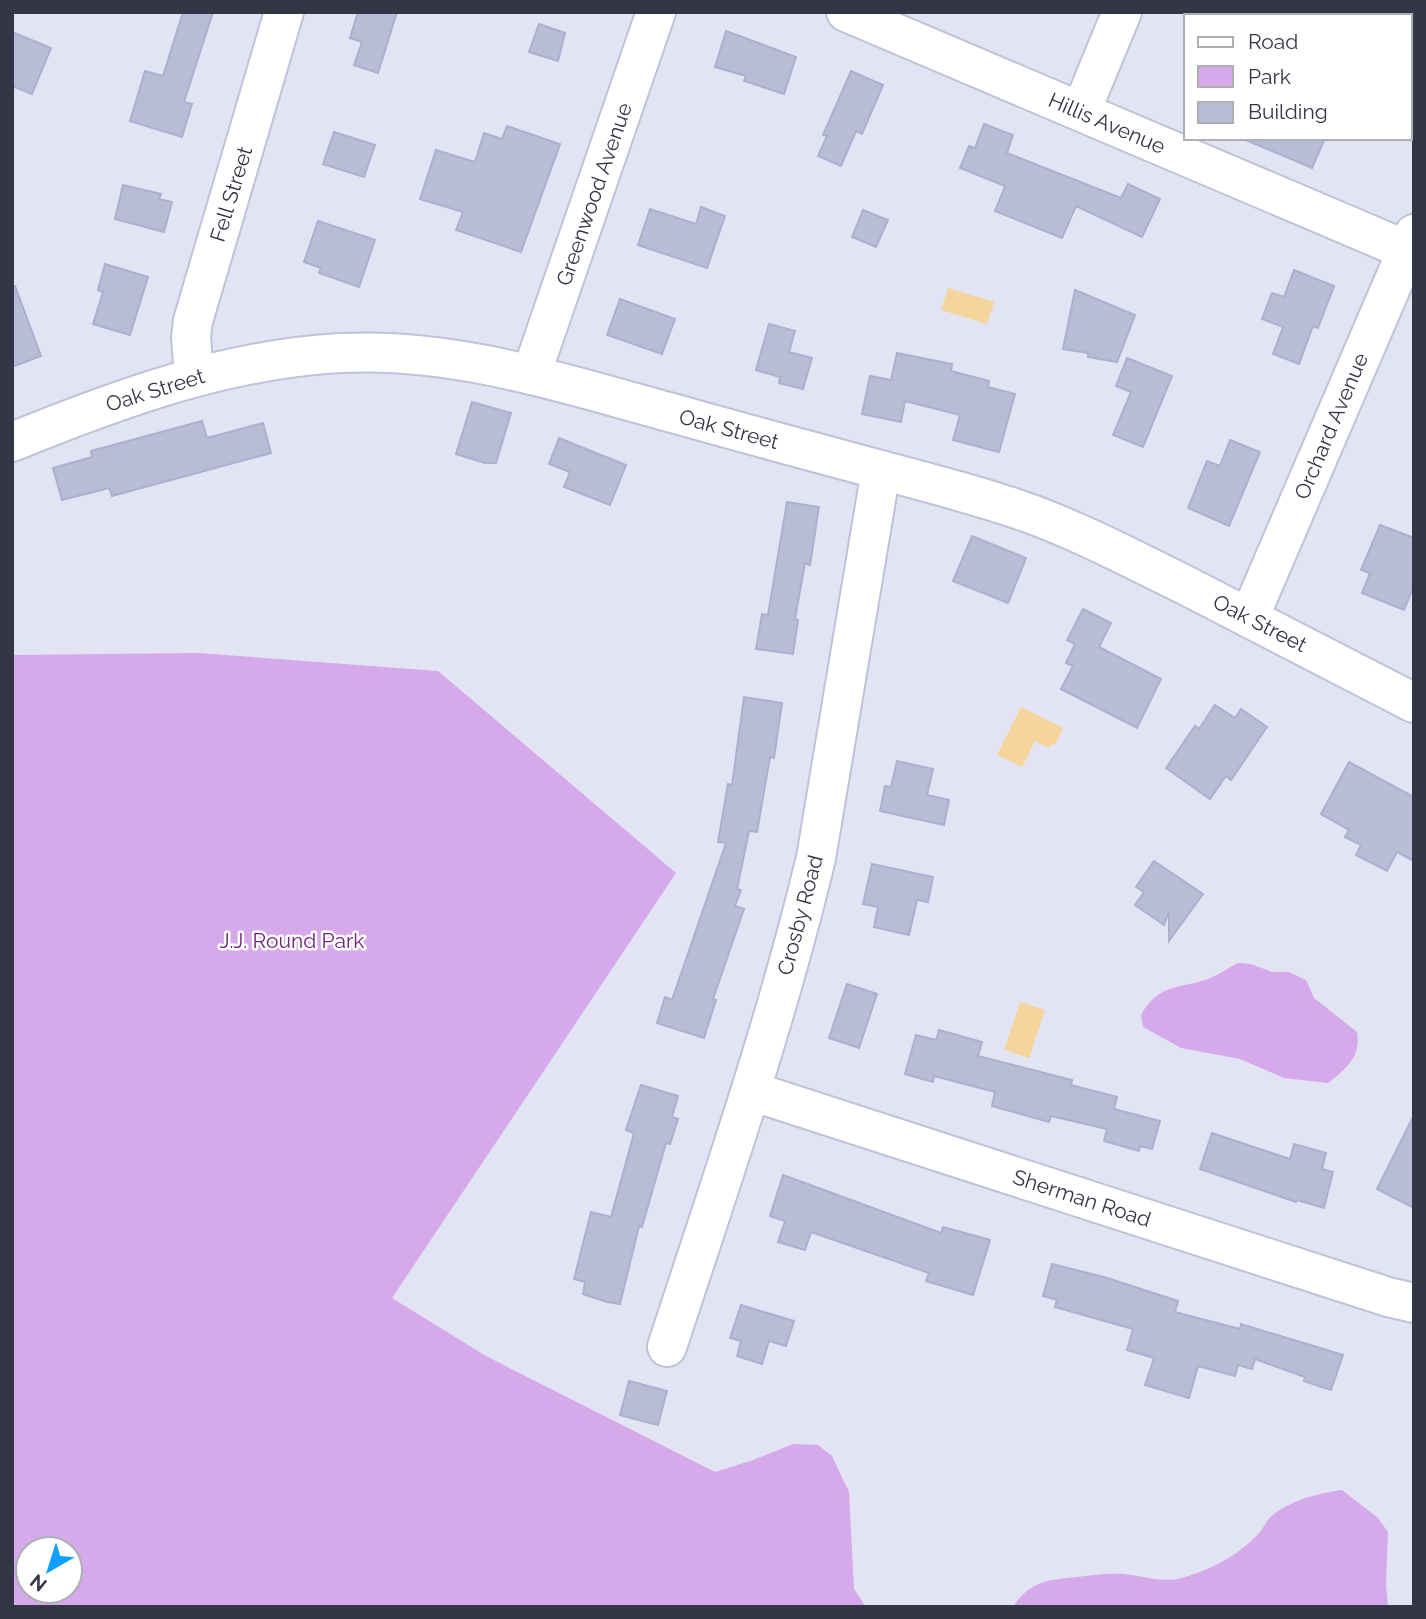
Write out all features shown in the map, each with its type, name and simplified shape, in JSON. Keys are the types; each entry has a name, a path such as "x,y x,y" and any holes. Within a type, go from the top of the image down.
{"street":[{"name":"Fell Street","path":"194,377 191,337 193,321 284,12"},
{"name":"Greenwood Avenue","path":"531,375 656,12"},
{"name":"Hillis Avenue","path":"846,12 1081,111 1410,242"},
{"path":"1081,111 1122,12"},
{"name":"Orchard Avenue","path":"1249,618 1410,242"},
{"name":"Oak Street","path":"12,442 92,410 194,377 252,364 307,356 380,352 446,357 531,375 957,490 1059,525 1103,544 1414,703"},
{"name":"Crosby Road","path":"667,1346 751,1091 816,858 881,470"},
{"name":"Sherman Road","path":"751,1091 1388,1297 1414,1303"}],"green space":[{"name":"J.J. Round Park","path":"198,653 438,671 676,873 392,1298 486,1356 715,1472 793,1444 818,1445 832,1456 849,1492 854,1589 866,1607 12,1607 12,655"},
{"path":"1238,963 1251,964 1272,972 1289,972 1306,980 1314,998 1357,1032 1355,1055 1347,1067 1328,1083 1284,1078 1240,1059 1181,1048 1143,1027 1141,1015 1154,998 1170,989 1208,979"},
{"path":"1342,1490 1378,1518 1388,1532 1388,1607 1013,1607 1019,1598 1033,1587 1057,1579 1113,1574 1165,1580 1189,1576 1222,1562 1243,1548 1271,1517 1288,1505 1315,1495"}],"shaded area":[{"path":"948,288 994,302 987,324 941,310"},
{"path":"1021,707 1063,728 1055,745 1052,744 1049,748 1035,741 1022,767 997,755"},
{"path":"1020,1002 1045,1010 1029,1058 1004,1050"}],"building":[{"path":"183,12 213,12 184,102 192,104 182,137 130,121 145,71 163,76"},
{"path":"358,12 397,12 378,73 354,65 362,42 350,38"},
{"path":"539,24 565,33 558,61 529,52"},
{"path":"726,31 796,57 784,94 744,81 746,76 715,67"},
{"path":"12,32 51,48 32,94 12,86"},
{"path":"851,71 883,85 862,134 856,131 841,166 818,156 827,136 823,135"},
{"path":"984,124 1013,135 1007,153 1121,198 1128,184 1160,199 1142,237 1076,206 1062,238 995,211 1005,186 960,168 969,146 975,148"},
{"path":"507,126 560,144 521,252 456,230 463,212 420,199 436,150 475,162 484,133 502,139"},
{"path":"334,132 375,145 364,177 323,164"},
{"path":"1246,140 1324,140 1312,168"},
{"path":"123,185 161,194 159,199 172,202 164,232 115,219"},
{"path":"701,207 725,216 707,268 638,245 650,209 696,224"},
{"path":"863,210 888,220 876,247 852,237"},
{"path":"318,221 375,240 359,287 319,273 321,268 304,262"},
{"path":"105,264 148,277 130,335 93,324 103,292 98,290"},
{"path":"1294,270 1334,286 1318,328 1313,326 1299,364 1273,354 1283,327 1262,319 1272,293 1284,297"},
{"path":"15,286 41,356 12,367 12,287"},
{"path":"1075,290 1135,315 1117,362 1063,349"},
{"path":"620,299 675,319 662,354 607,335"},
{"path":"769,324 795,331 789,352 812,358 803,389 779,383 780,377 756,370"},
{"path":"897,353 952,364 951,371 989,381 988,387 1015,394 999,452 953,440 960,415 905,401 901,422 862,414 870,376 891,380"},
{"path":"1127,358 1172,376 1143,447 1113,435 1131,392 1116,386"},
{"path":"472,402 511,413 496,463 485,463 456,454"},
{"path":"202,421 207,438 263,423 271,453 112,496 109,488 62,500 53,468 92,457 91,451"},
{"path":"559,438 626,465 610,505 564,487 570,472 549,464"},
{"path":"1230,440 1260,452 1229,526 1188,508 1207,461 1220,466"},
{"path":"787,502 819,507 810,565 805,563 795,619 798,620 793,654 756,649 762,614 768,615"},
{"path":"1380,525 1414,538 1414,586 1404,610 1362,593 1370,573 1361,570"},
{"path":"972,536 1026,558 1008,603 953,581"},
{"path":"1083,609 1111,623 1099,647 1161,679 1137,728 1061,689 1073,666 1066,663 1075,644 1067,640"},
{"path":"744,697 782,703 774,758 770,757 757,832 749,831 737,889 741,890 735,906 744,909 713,999 716,1000 704,1038 657,1023 665,997 672,1000 726,843 718,842 728,784 732,785"},
{"path":"1215,705 1235,718 1241,709 1267,727 1231,780 1226,776 1210,799 1166,768 1195,726 1199,729"},
{"path":"897,761 933,769 927,795 949,800 944,825 880,811 885,786 891,787"},
{"path":"1349,762 1414,797 1414,861 1397,852 1387,871 1356,855 1361,845 1345,837 1349,830 1321,814"},
{"path":"1154,861 1203,894 1169,941 1169,912 1164,925 1135,905 1144,892 1136,887"},
{"path":"872,864 933,877 928,902 917,900 909,935 874,927 878,907 863,904"},
{"path":"847,984 877,994 859,1048 829,1038"},
{"path":"939,1030 982,1042 978,1056 1072,1080 1071,1085 1117,1097 1114,1109 1160,1121 1152,1149 1140,1146 1139,1151 1104,1141 1107,1129 1051,1116 1049,1122 992,1106 995,1092 934,1076 933,1082 905,1074 916,1035 936,1040"},
{"path":"641,1085 678,1096 672,1117 678,1119 670,1144 666,1143 642,1227 639,1226 620,1304 583,1294 585,1282 574,1279 591,1212 611,1217 634,1133 626,1130"},
{"path":"1414,1115 1414,1208 1377,1189"},
{"path":"1212,1133 1290,1159 1294,1144 1326,1153 1322,1169 1333,1172 1324,1208 1297,1200 1296,1202 1200,1169"},
{"path":"783,1175 941,1233 943,1227 990,1240 973,1295 926,1281 929,1273 811,1232 805,1250 778,1242 785,1221 770,1216"},
{"path":"1052,1264 1104,1277 1178,1301 1175,1312 1240,1329 1241,1324 1343,1355 1331,1390 1304,1381 1305,1377 1255,1359 1252,1369 1238,1365 1235,1376 1198,1366 1189,1398 1145,1385 1154,1358 1127,1350 1133,1329 1055,1307 1057,1300 1043,1296"},
{"path":"741,1305 794,1321 786,1346 769,1341 762,1364 737,1356 741,1341 730,1338"},
{"path":"629,1381 667,1391 658,1425 620,1415"}]}
